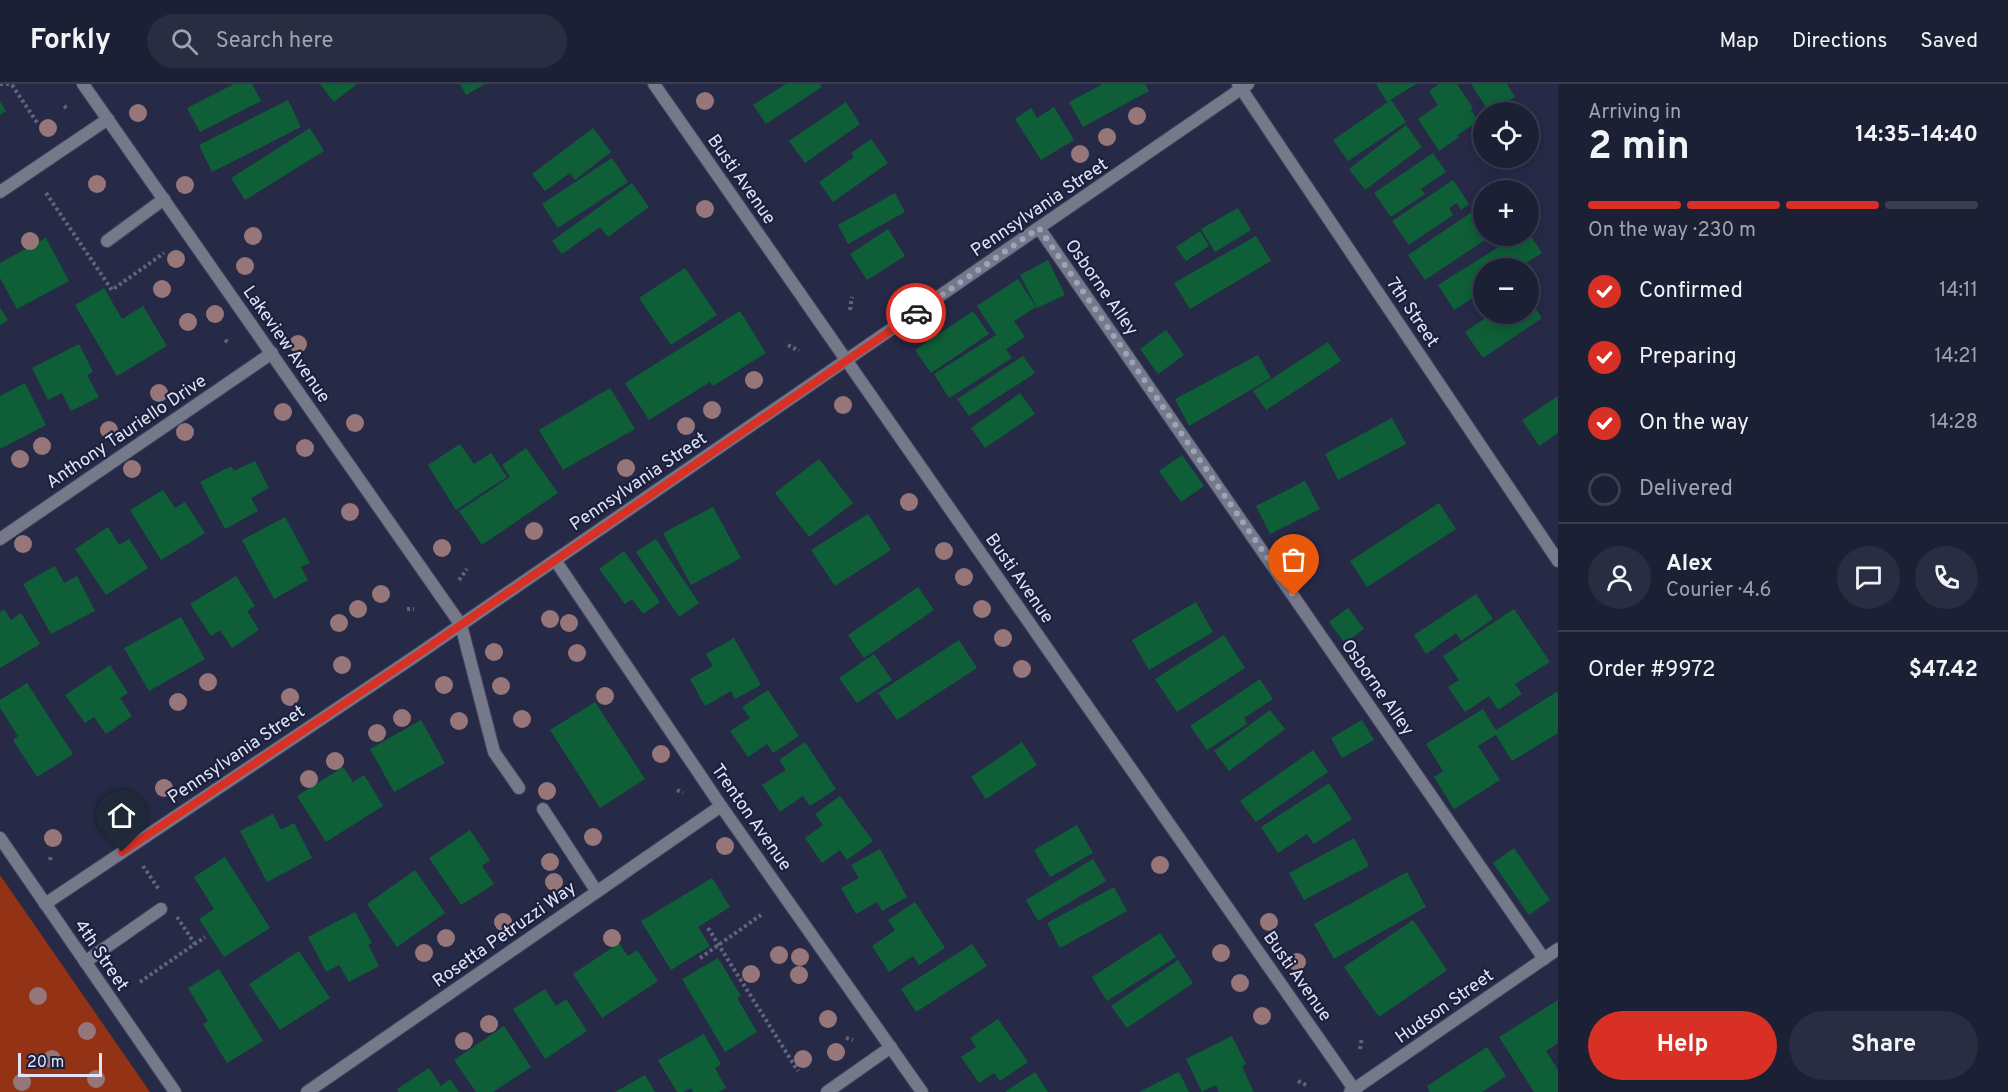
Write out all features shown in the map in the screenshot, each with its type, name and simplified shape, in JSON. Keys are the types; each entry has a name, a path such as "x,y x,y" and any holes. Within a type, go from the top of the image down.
{"street":[{"name":"Lakeview Avenue","path":"83,84 461,624"},
{"name":"Busti Avenue","path":"654,84 1354,1091"},
{"name":"Pennsylvania Street","path":"45,904 555,560 1242,86"},
{"name":"7th Street","path":"1242,86 1558,561"},
{"path":"0,192 108,118"},
{"path":"107,241 165,199"},
{"name":"Osborne Alley","path":"1039,228 1544,958"},
{"name":"Anthony Tauriello Drive","path":"0,539 272,353"},
{"name":"Trenton Avenue","path":"555,560 721,806 922,1092"},
{"path":"461,624 494,752 519,788"},
{"name":"Rosetta Petruzzi Way","path":"307,1092 721,806"},
{"path":"543,809 597,892"},
{"name":"4th Street","path":"0,838 175,1092"},
{"path":"85,962 161,909"},
{"name":"Hudson Street","path":"1354,1091 1558,949"},
{"path":"827,1092 891,1047"}],"path":[{"path":"0,84 13,85 38,124"},
{"path":"850,310 852,297"},
{"path":"788,345 799,351"},
{"path":"459,580 467,569"},
{"path":"407,609 414,609"},
{"path":"677,790 683,793"},
{"path":"700,958 761,915"},
{"path":"708,928 798,1071"},
{"path":"140,982 205,937"},
{"path":"1360,1049 1362,1037"},
{"path":"846,1038 853,1040"},
{"path":"1298,1081 1308,1086"}],"shaded area":[{"path":"0,875 150,1092 0,1092"}],"building":[{"path":"234,84 252,84 261,101 200,132 187,108"},
{"path":"320,84 357,84 334,102"},
{"path":"460,84 485,84 466,95"},
{"path":"786,84 820,84 822,87 766,124 753,105"},
{"path":"1103,84 1145,84 1149,91 1083,127 1069,102"},
{"path":"1376,84 1416,84 1387,102"},
{"path":"1439,84 1457,84 1473,108 1471,110 1473,124 1458,135 1451,125 1459,137 1439,151 1418,119 1438,105 1429,91"},
{"path":"1471,84 1507,84 1515,97 1506,102 1483,102"},
{"path":"288,100 301,127 212,172 199,145"},
{"path":"1391,100 1406,122 1348,161 1333,140"},
{"path":"0,101 6,111 0,115"},
{"path":"846,102 860,124 805,163 789,141"},
{"path":"1054,107 1074,140 1041,160 1015,119 1031,108 1037,118"},
{"path":"1406,125 1422,147 1365,190 1349,169"},
{"path":"310,128 324,151 245,200 231,178"},
{"path":"593,128 611,152 575,180 570,173 545,191 532,174"},
{"path":"871,139 888,163 833,202 819,182 854,157 851,153"},
{"path":"1433,153 1446,172 1421,189 1425,194 1391,217 1374,193"},
{"path":"612,158 628,182 558,228 542,204"},
{"path":"1453,180 1469,204 1461,210 1457,203 1449,208 1453,215 1409,245 1392,221"},
{"path":"632,183 649,207 608,237 600,227 562,254 552,241"},
{"path":"895,193 905,212 848,244 838,225"},
{"path":"1238,208 1251,230 1215,252 1201,229"},
{"path":"1473,211 1473,246 1476,246 1425,280 1408,255"},
{"path":"888,229 905,256 867,280 850,254"},
{"path":"1200,231 1209,246 1186,261 1176,247"},
{"path":"1256,236 1271,261 1190,309 1174,283"},
{"path":"46,238 69,281 17,309 0,278 0,263"},
{"path":"1500,246 1537,246 1542,253 1534,258 1481,258"},
{"path":"1048,260 1065,295 1037,308 1020,275"},
{"path":"1473,263 1473,298 1454,310 1438,285"},
{"path":"685,268 717,315 671,345 639,298"},
{"path":"1018,279 1036,307 1014,321 1025,337 1006,349 1012,358 949,398 934,374 996,335 977,306"},
{"path":"104,288 122,319 143,306 167,346 117,376 75,305"},
{"path":"0,308 8,320 0,325"},
{"path":"740,311 766,353 713,386 710,382 649,420 625,383"},
{"path":"973,311 989,334 931,373 915,350"},
{"path":"1477,324 1533,324 1483,358 1465,332"},
{"path":"1166,330 1184,355 1158,374 1140,349"},
{"path":"1328,342 1341,361 1266,410 1253,391"},
{"path":"79,344 93,372 87,375 99,397 71,411 62,393 48,400 32,368"},
{"path":"1258,355 1271,378 1189,426 1175,399"},
{"path":"1023,356 1035,373 969,416 957,399"},
{"path":"25,383 46,425 0,449 0,396"},
{"path":"610,388 635,429 563,470 539,430"},
{"path":"1020,393 1035,414 985,448 971,428"},
{"path":"1558,396 1558,433 1539,446 1522,420"},
{"path":"1392,418 1406,444 1338,480 1325,454"},
{"path":"460,444 474,464 491,453 507,477 456,510 428,465"},
{"path":"526,448 558,493 482,545 459,511 510,477 502,465"},
{"path":"1182,455 1204,486 1181,502 1159,471"},
{"path":"819,459 853,503 809,537 775,493"},
{"path":"255,461 269,488 251,498 258,511 225,529 200,482 231,466 234,471"},
{"path":"1305,481 1320,509 1270,534 1256,506"},
{"path":"163,490 175,508 185,502 205,533 161,560 130,510"},
{"path":"1439,503 1456,529 1367,587 1350,561"},
{"path":"713,507 741,558 691,585 663,533"},
{"path":"868,514 891,550 835,586 811,550"},
{"path":"285,517 310,563 301,567 308,580 274,599 242,540"},
{"path":"108,527 119,545 129,539 148,568 106,595 75,549"},
{"path":"656,539 699,603 679,617 636,552"},
{"path":"624,551 660,602 643,614 632,599 625,604 599,569"},
{"path":"55,566 64,583 77,576 95,611 51,634 23,584"},
{"path":"236,576 255,606 247,611 259,630 232,648 220,630 211,636 190,604"},
{"path":"918,587 934,610 864,658 848,635"},
{"path":"1476,594 1493,619 1461,641 1456,633 1426,654 1414,635"},
{"path":"1196,602 1213,632 1149,670 1132,640"},
{"path":"1348,608 1364,629 1345,643 1329,622"},
{"path":"4,609 11,620 21,613 40,644 0,668 0,612"},
{"path":"1514,609 1550,662 1515,684 1522,694 1498,710 1489,696 1465,712 1448,687 1459,680 1443,656"},
{"path":"181,617 205,659 149,691 124,648"},
{"path":"1224,635 1245,668 1177,712 1155,679"},
{"path":"734,638 761,685 735,699 731,691 705,706 690,679 713,666 706,654"},
{"path":"959,640 977,668 897,720 878,693"},
{"path":"874,654 892,680 857,703 839,678"},
{"path":"110,665 128,693 120,698 132,716 106,734 94,717 85,723 65,695"},
{"path":"1260,679 1273,699 1244,718 1247,724 1207,750 1190,726"},
{"path":"27,683 73,754 37,777 13,740 18,736 0,708 0,700"},
{"path":"768,690 799,736 773,753 767,744 748,757 730,731 750,718 742,707"},
{"path":"1558,691 1558,733 1512,761 1496,735 1478,746 1500,780 1454,809 1434,777 1443,771 1426,744 1483,709 1496,730"},
{"path":"595,702 645,779 600,808 550,730"},
{"path":"1270,710 1285,729 1229,771 1214,751"},
{"path":"421,720 445,763 394,792 370,749"},
{"path":"1362,720 1374,740 1342,758 1331,738"},
{"path":"805,742 836,789 810,806 803,796 780,812 762,785 786,770 779,760"},
{"path":"1022,742 1037,765 986,799 971,777"},
{"path":"1313,750 1328,772 1256,822 1240,801"},
{"path":"343,767 353,782 364,775 383,806 326,842 297,796"},
{"path":"1329,783 1352,819 1314,844 1307,834 1278,853 1261,827"},
{"path":"840,796 873,841 847,860 840,850 822,863 805,838 823,825 815,814"},
{"path":"273,814 281,830 294,823 312,858 267,882 240,831"},
{"path":"1077,825 1093,853 1050,877 1034,850"},
{"path":"470,830 490,860 482,866 494,884 461,905 429,858"},
{"path":"1354,838 1369,866 1304,900 1289,873"},
{"path":"1514,848 1550,900 1529,915 1493,863"},
{"path":"880,849 907,897 882,911 877,902 856,914 841,888 859,878 851,865"},
{"path":"225,857 270,928 224,957 199,919 214,909 194,877"},
{"path":"1093,859 1106,881 1038,921 1026,900"},
{"path":"415,870 445,913 397,947 367,904"},
{"path":"1407,872 1426,907 1334,959 1314,924"},
{"path":"712,878 730,907 698,927 710,946 671,970 641,921"},
{"path":"1114,887 1127,911 1060,948 1047,923"},
{"path":"915,902 945,948 919,965 913,956 889,972 872,946 895,930 888,920"},
{"path":"355,912 372,943 368,945 379,966 349,982 339,965 326,972 308,937"},
{"path":"1413,920 1447,970 1379,1017 1344,967"},
{"path":"1160,933 1176,957 1107,1001 1092,977"},
{"path":"619,943 628,956 637,950 658,981 602,1018 573,974"},
{"path":"972,944 987,966 916,1012 901,989"},
{"path":"299,951 330,998 280,1030 249,984"},
{"path":"718,958 741,996 737,998 757,1032 725,1052 682,979"},
{"path":"1178,960 1193,983 1127,1028 1111,1006"},
{"path":"219,969 263,1041 227,1063 203,1024 208,1021 188,988"},
{"path":"545,989 556,1006 566,999 587,1031 545,1059 513,1009"},
{"path":"1558,1000 1558,1043 1546,1051 1558,1070 1558,1092 1534,1092 1499,1037"},
{"path":"998,1019 1028,1062 1000,1081 994,1073 979,1083 961,1057 976,1047 970,1038"},
{"path":"504,1026 531,1067 493,1092 476,1092 454,1060"},
{"path":"704,1034 721,1064 715,1068 726,1088 719,1092 693,1092 691,1088 677,1092 658,1060"},
{"path":"1232,1036 1246,1064 1242,1067 1254,1092 1219,1092 1216,1085 1202,1092 1186,1059"},
{"path":"1487,1047 1506,1076 1482,1092 1430,1092 1427,1086"},
{"path":"429,1068 441,1086 450,1079 459,1092 399,1092 397,1089"},
{"path":"1035,1072 1048,1092 1006,1091"},
{"path":"1179,1072 1189,1092 1139,1092"},
{"path":"645,1075 655,1092 615,1092"}],"way so far":[{"path":"916,313 1039,228 1294,596"}],"route":[{"path":"122,852 414,657 916,313"}]}
